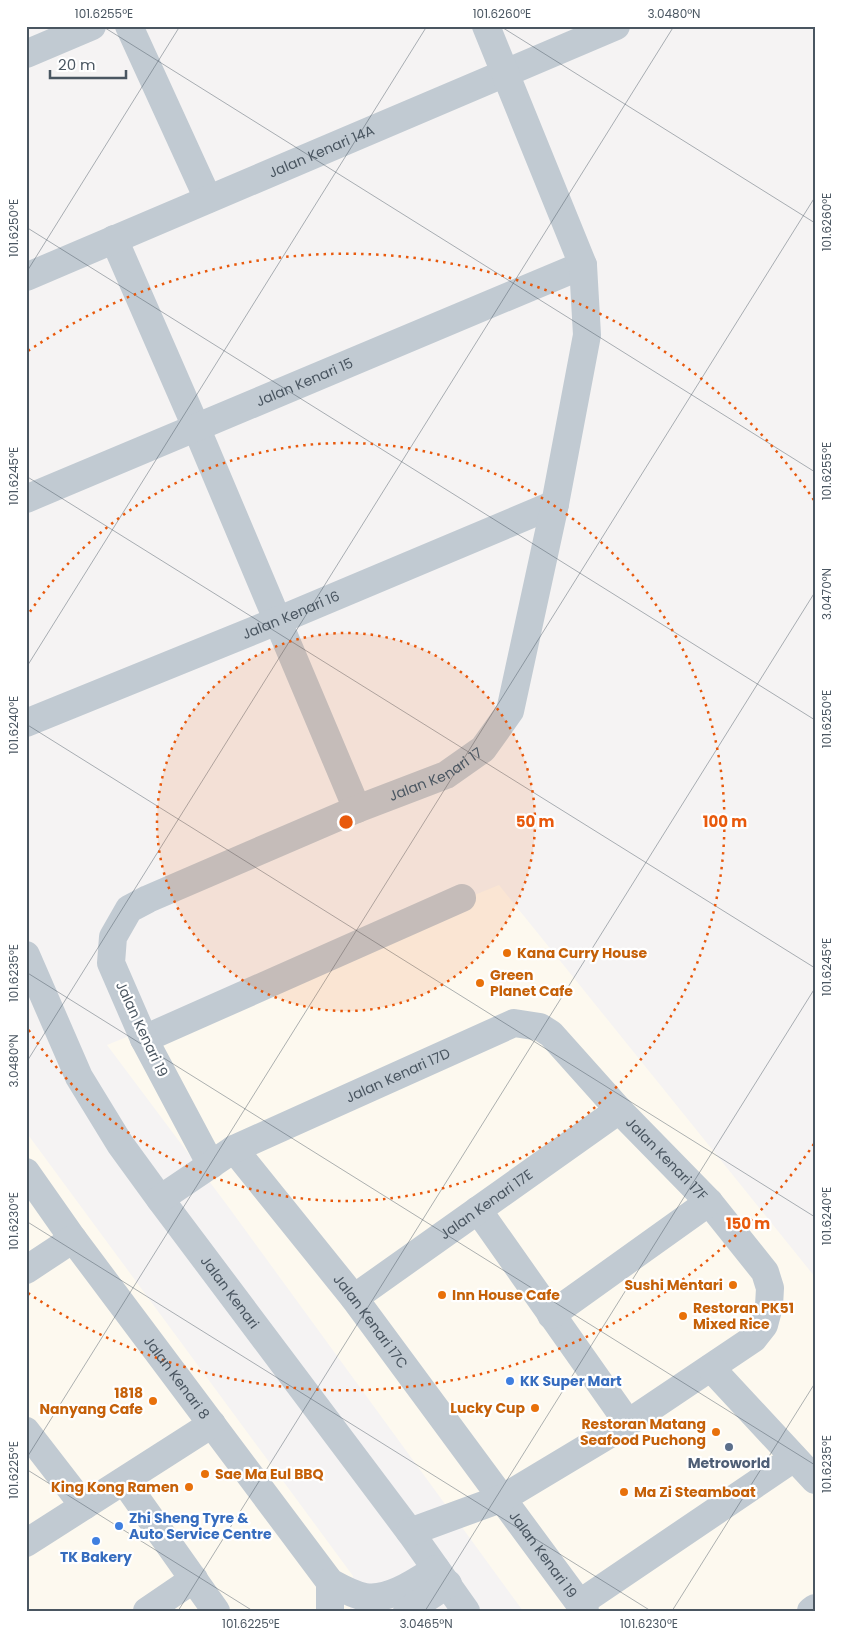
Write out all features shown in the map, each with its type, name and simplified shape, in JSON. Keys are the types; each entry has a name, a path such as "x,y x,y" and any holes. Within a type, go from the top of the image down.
{"street":[{"path":"26,54 92,26"},
{"path":"129,26 208,199"},
{"name":"Jalan Kenari 17","path":"148,898 357,809 446,775 483,749 510,711 554,504 587,335 583,265 486,26"},
{"name":"Jalan Kenari 14A","path":"26,277 616,26"},
{"path":"114,240 196,427 357,809"},
{"name":"Jalan Kenari 15","path":"26,499 583,265"},
{"name":"Jalan Kenari 16","path":"26,723 277,621 554,504"},
{"name":"Jalan Kenari 19","path":"148,898 129,910 113,937 111,963 144,1039 210,1165"},
{"path":"144,1039 462,898"},
{"name":"Jalan Kenari","path":"27,957 79,1077 120,1144 410,1532 466,1611"},
{"name":"Jalan Kenari 17D","path":"160,1199 234,1150 514,1023 540,1027 551,1034 619,1110"},
{"name":"Jalan Kenari 17F","path":"410,1532 503,1498 628,1423 711,1368 753,1339 764,1325 769,1306 770,1288 765,1272 709,1202 619,1110"},
{"name":"Jalan Kenari 17E","path":"354,1298 619,1110"},
{"name":"Jalan Kenari 17C","path":"234,1150 354,1298 503,1498"},
{"name":"Jalan Kenari 8","path":"26,1172 73,1239 330,1582 350,1592 367,1597 392,1594 413,1584 442,1577"},
{"path":"551,1315 709,1202"},
{"path":"478,1210 628,1423"},
{"path":"26,1270 73,1239"},
{"path":"711,1368 815,1480"},
{"path":"26,1543 212,1424"},
{"path":"26,1431 84,1506"},
{"path":"583,1607 794,1458"},
{"path":"124,1480 216,1611"},
{"name":"Jalan Kenari 19","path":"503,1498 583,1607"},
{"path":"407,1611 442,1577"},
{"path":"147,1611 194,1579"},
{"path":"330,1582 330,1611"},
{"path":"811,1611 815,1608"}],"shaded area":[{"path":"499,885 815,1277 815,1611 523,1611 227,1205 107,1045"},
{"path":"26,1132 353,1576 350,1611 26,1611"}],"place":[{"name":"Kana Curry House","path":"507,953"},
{"name":"Green Planet Cafe","path":"480,983"},
{"name":"Sushi Mentari","path":"733,1285"},
{"name":"Inn House Cafe","path":"442,1295"},
{"name":"Restoran PK51 Mixed Rice","path":"683,1316"},
{"name":"KK Super Mart","path":"510,1381"},
{"name":"1818 Nanyang Cafe","path":"153,1401"},
{"name":"Lucky Cup","path":"535,1408"},
{"name":"Restoran Matang Seafood Puchong","path":"716,1432"},
{"name":"Metroworld","path":"729,1447"},
{"name":"Sae Ma Eul BBQ","path":"205,1474"},
{"name":"King Kong Ramen","path":"189,1487"},
{"name":"Ma Zi Steamboat","path":"624,1492"},
{"name":"Zhi Sheng Tyre & Auto Service Centre","path":"119,1526"},
{"name":"TK Bakery","path":"96,1541"}]}
